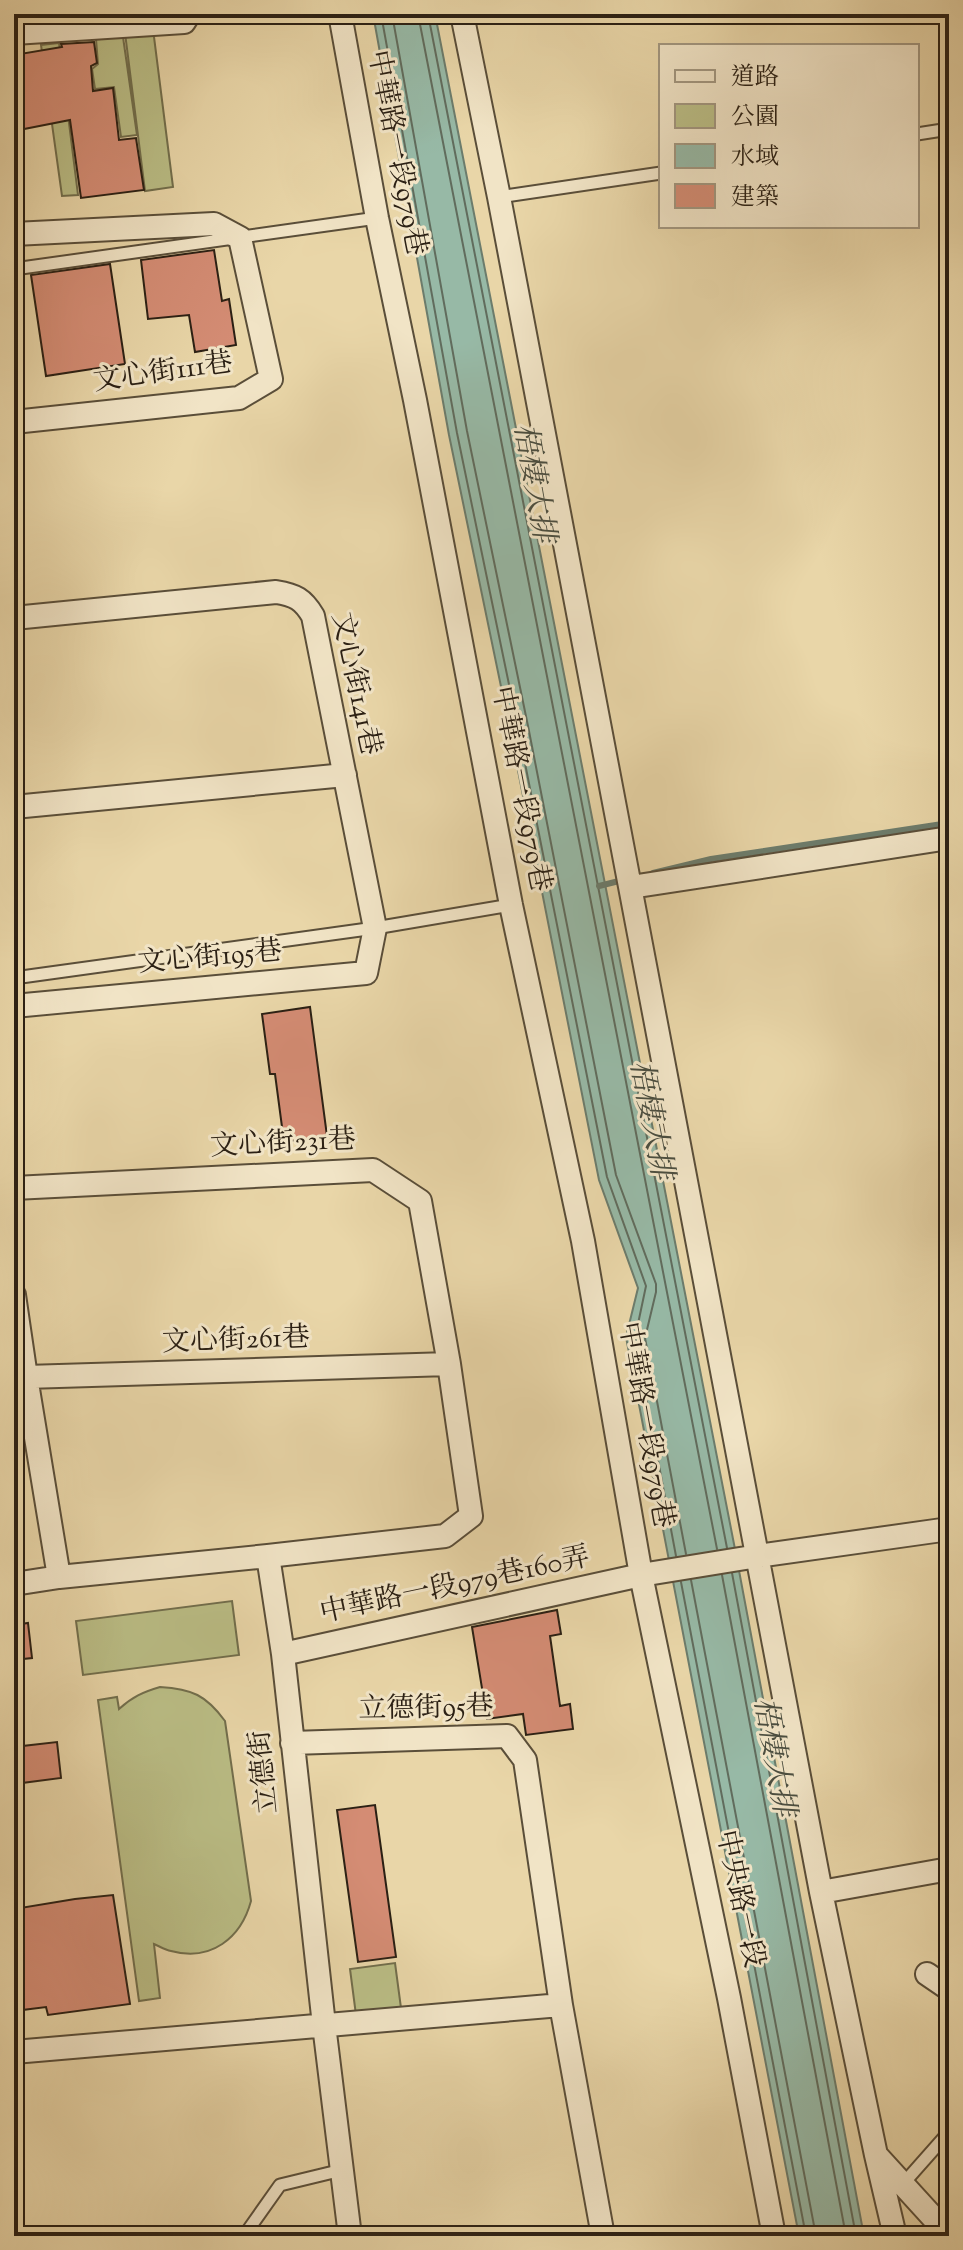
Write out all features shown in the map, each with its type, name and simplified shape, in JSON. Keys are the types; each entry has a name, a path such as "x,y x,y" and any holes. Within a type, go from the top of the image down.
{"street":[{"name":"中華路一段979巷","path":"340,14 511,905 583,1241 641,1575"},
{"path":"462,14 821,1892 895,2236"},
{"path":"14,33 186,18"},
{"path":"14,234 214,224 240,238"},
{"name":"文心街111巷","path":"14,422 239,398 271,379 240,238"},
{"name":"文心街141巷","path":"14,618 252,593 293,594 305,601 313,616 375,928"},
{"path":"14,807 345,775"},
{"path":"631,887 949,838"},
{"name":"文心街195巷","path":"14,1006 366,973 375,928"},
{"name":"文心街231巷","path":"14,1188 373,1170 420,1201 449,1364 471,1516 445,1536 268,1556"},
{"path":"14,1295 59,1577"},
{"name":"文心街261巷","path":"26,1377 449,1364"},
{"name":"中華路一段979巷160弄","path":"283,1654 641,1575 949,1529"},
{"path":"14,1584 268,1556"},
{"name":"立德街","path":"268,1556 283,1654 350,2236"},
{"name":"中央路一段","path":"641,1575 729,1998 774,2236"},
{"name":"立德街95巷","path":"292,1743 507,1736 525,1760 561,2005"},
{"path":"821,1892 949,1869"},
{"path":"927,1974 949,1989"},
{"path":"14,2052 561,2005 603,2236"},
{"path":"876,2155 949,2235"}],"lane":[{"path":"919,134 949,129"},
{"path":"499,197 659,173"},
{"path":"14,269 377,218"},
{"path":"14,978 375,928 511,905"},
{"path":"903,2184 949,2132"},
{"path":"244,2236 280,2185 342,2170"}],"green space":[{"path":"153,29 173,187 145,191 125,33"},
{"path":"123,37 137,135 121,137 114,87 95,89 92,69 98,64 96,39"},
{"path":"59,43 78,195 62,196 41,45"},
{"path":"232,1601 239,1655 83,1675 76,1621"},
{"path":"160,1687 181,1690 205,1699 225,1721 251,1901 232,1936 211,1950 186,1954 154,1944 160,1998 139,2001 98,1700 117,1697 119,1709 138,1695"},
{"path":"395,1963 401,2008 356,2015 350,1969"}],"water":[{"name":"梧棲大排","path":"373,14 435,14 734,1544 864,2236 799,2236 626,1337 638,1288 599,1180 449,435"}],"building":[{"path":"94,42 97,63 91,66 93,91 113,88 119,140 136,138 144,190 81,198 70,120 14,131 14,55 62,47 61,44"},
{"path":"214,250 222,301 229,299 236,345 195,352 189,315 148,319 141,260"},
{"path":"110,264 125,364 46,376 31,275"},
{"path":"310,1007 327,1136 284,1142 275,1074 270,1074 262,1014"},
{"path":"557,1610 561,1634 550,1636 560,1706 570,1704 573,1729 526,1735 523,1714 487,1719 472,1627"},
{"path":"28,1623 32,1658 14,1660 14,1625"},
{"path":"57,1742 61,1778 14,1784 14,1747"},
{"path":"375,1805 396,1957 358,1962 337,1810"},
{"path":"113,1895 130,2004 48,2015 46,2007 14,2011 14,1909"}],"waterway":[{"path":"653,873 711,859 949,823"},
{"path":"599,886 623,880"}]}
